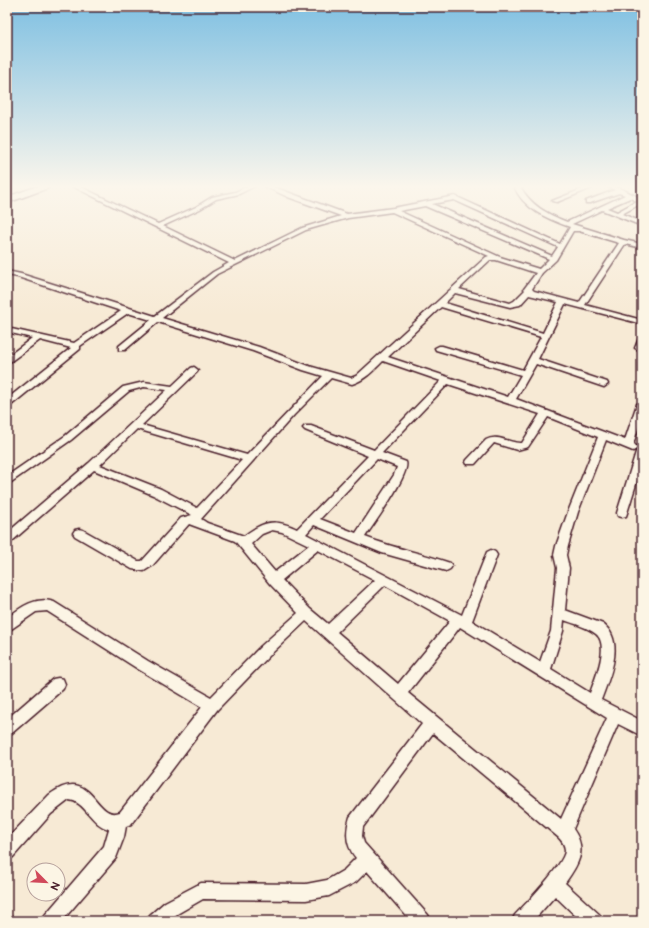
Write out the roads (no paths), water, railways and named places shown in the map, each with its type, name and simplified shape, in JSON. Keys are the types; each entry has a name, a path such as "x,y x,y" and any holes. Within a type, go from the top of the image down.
{"street":[{"path":"165,229 234,263"},
{"path":"122,348 215,273 303,229"},
{"path":"435,229 497,258 540,272"},
{"path":"485,229 554,259"},
{"path":"523,229 562,247"},
{"path":"454,290 510,305 517,303 528,291 531,284 540,272 554,259 571,229"},
{"path":"580,229 642,246"},
{"path":"581,306 623,242"},
{"path":"7,272 256,349 306,368 352,381 359,378 382,358 484,262 492,257 497,258"},
{"path":"528,291 562,302 642,322"},
{"path":"511,400 546,336 562,302"},
{"path":"440,304 546,336"},
{"path":"7,330 76,345 127,310"},
{"path":"7,361 39,337"},
{"path":"642,340 639,348 642,350"},
{"path":"7,404 76,350 76,345"},
{"path":"439,348 526,374"},
{"path":"382,358 511,400 629,445 633,449 641,452 622,513"},
{"path":"533,360 604,384"},
{"path":"7,538 93,466 194,370"},
{"path":"79,533 136,566 140,567 148,563 185,521 197,517 291,413 330,374"},
{"path":"298,535 447,380"},
{"path":"7,481 68,438 126,389 134,385 141,384 174,389"},
{"path":"629,445 629,441 642,404"},
{"path":"471,462 489,442 493,440 518,447 525,444 546,413"},
{"path":"136,426 250,458"},
{"path":"308,428 402,465 399,476 358,540"},
{"path":"543,672 555,639 559,613 563,568 560,556 562,546 573,512 604,436"},
{"path":"93,466 157,492 197,517 203,526 239,538 274,580 328,633 432,723 564,831 571,840 573,852 568,864 540,902 521,921"},
{"path":"312,520 358,540 386,550 446,566"},
{"path":"244,543 260,530 269,526 276,525 285,528 384,579 462,622 593,703 642,728"},
{"path":"274,580 318,544"},
{"path":"398,694 462,622 491,556"},
{"path":"328,633 384,579"},
{"path":"7,626 35,605 44,604 50,606 143,665 212,705"},
{"path":"7,851 61,795 68,792 75,792 104,820 111,823 118,822 125,818 133,810 212,705 266,650 306,613"},
{"path":"559,613 595,626 603,631 606,637 608,645 608,659 593,703"},
{"path":"7,728 58,684"},
{"path":"564,831 615,715"},
{"path":"422,921 358,848 354,838 354,830 356,823 432,723"},
{"path":"51,921 110,852 116,837 118,822"},
{"path":"156,921 171,908 201,891 306,892 329,888 350,876 368,858"},
{"path":"554,883 594,921"}]}
